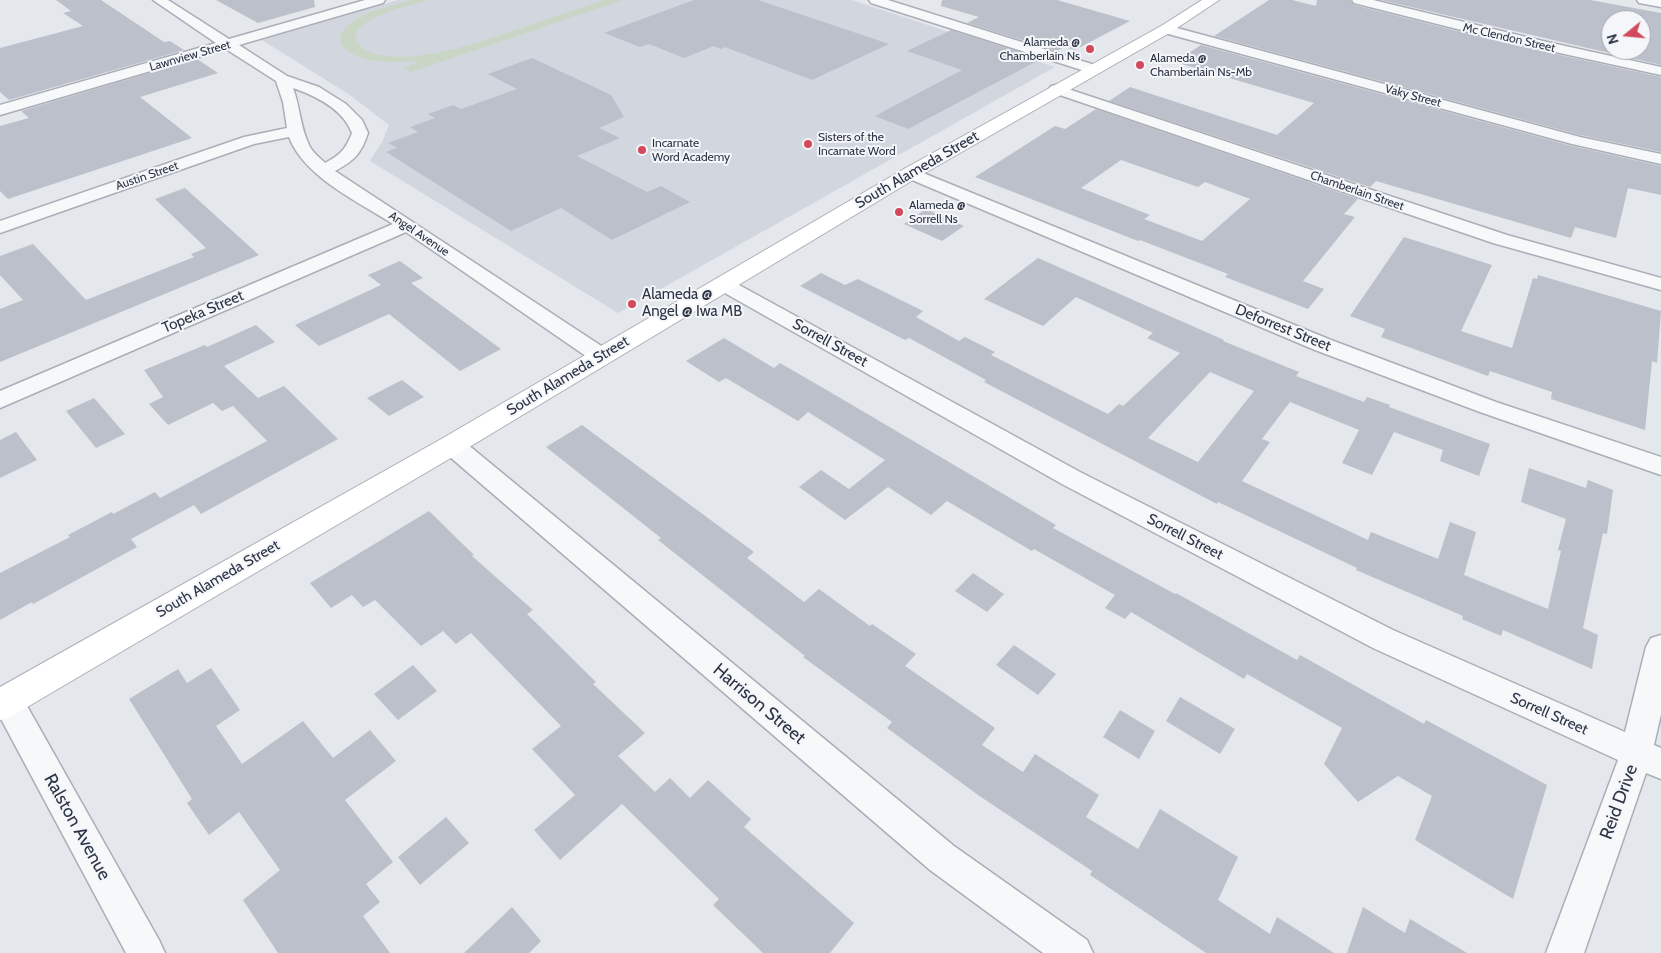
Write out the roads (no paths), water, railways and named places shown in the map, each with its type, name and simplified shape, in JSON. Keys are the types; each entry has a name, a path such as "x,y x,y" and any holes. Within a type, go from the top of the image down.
{"main road":[{"name":"South Alameda Street","path":"4,702 452,445 911,173 1056,89 1166,29 1212,0"}],"street":[{"path":"159,0 282,78 314,90 341,107 356,123 360,133 356,148 345,159 323,171"},
{"name":"Lawnview Street","path":"0,110 379,0"},
{"path":"875,0 1093,69"},
{"path":"903,9 924,0"},
{"name":"Mc Clendon Street","path":"1358,0 1491,34 1594,58 1661,71"},
{"path":"1643,0 1661,3"},
{"name":"Vaky Street","path":"1166,29 1578,142 1661,159"},
{"name":"Angel Avenue","path":"282,78 291,102 295,131 302,148 323,171 407,225 600,356"},
{"name":"Chamberlain Street","path":"1056,89 1500,239 1661,284"},
{"name":"Austin Street","path":"0,227 250,140 295,131"},
{"name":"Deforrest Street","path":"911,173 1323,345 1488,407 1661,466"},
{"name":"Topeka Street","path":"0,400 407,225"},
{"name":"Sorrell Street","path":"723,284 1071,478 1384,639 1648,759"},
{"name":"Harrison Street","path":"452,445 942,858 1074,953"},
{"name":"Reid Drive","path":"1565,953 1648,759 1661,647"},
{"name":"Ralston Avenue","path":"4,702 146,953"}],"place":[{"name":"Alameda @ Chamberlain Ns","path":"1090,49"},
{"name":"Alameda @ Chamberlain Ns-Mb","path":"1140,65"},
{"name":"Sisters of the Incarnate Word","path":"808,144"},
{"name":"Incarnate Word Academy","path":"642,150"},
{"name":"Alameda @ Sorrell Ns","path":"899,212"},
{"name":"Alameda @ Angel @ Iwa MB","path":"632,304"}]}
